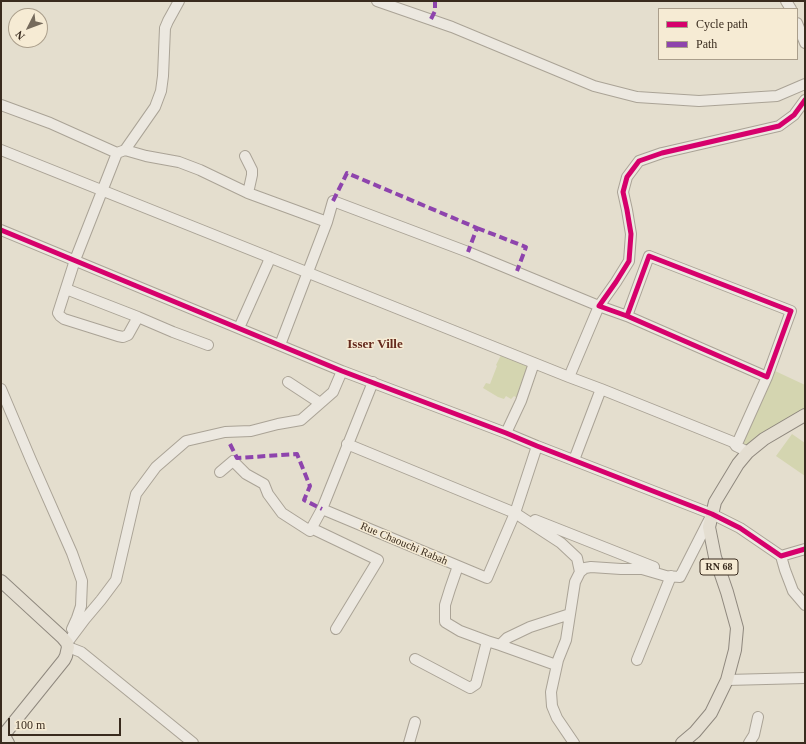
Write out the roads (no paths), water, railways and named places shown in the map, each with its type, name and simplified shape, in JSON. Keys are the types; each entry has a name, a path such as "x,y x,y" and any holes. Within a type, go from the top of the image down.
{"main road":[{"name":"RN 68","path":"682,743 695,732 711,713 727,680 735,650 737,628 715,557 709,527 715,502 738,464 748,452 764,439 805,415"},
{"path":"1,581 66,644 66,656 64,660 6,732 5,740"}],"street":[{"path":"138,317 128,335 123,337 64,319 58,313 75,260 103,190 121,151 155,107 161,91 166,28 168,21 179,1"},
{"path":"377,1 452,27 594,86 637,97 699,101 777,96 805,84"},
{"path":"798,26 805,43"},
{"path":"569,378 599,306 629,261 631,234 623,192 627,177 639,161 662,154 779,126 794,115 805,100"},
{"path":"1,105 121,151 179,162 200,170 248,193 327,222"},
{"path":"1,150 569,378 601,389 733,442 736,446 748,452"},
{"path":"245,156 252,170 248,193"},
{"path":"280,345 327,222 333,201 475,254 599,306 627,316 766,377"},
{"path":"1,230 342,371 506,433 712,514 740,528 781,556 793,591 805,605"},
{"path":"627,316 649,256 791,311 766,377 736,446"},
{"path":"239,328 268,263 269,257"},
{"path":"66,289 208,345"},
{"path":"506,433 534,363"},
{"path":"66,644 116,580 136,494 156,467 186,441 225,432 251,431 302,420 333,392 342,371"},
{"path":"288,382 320,403"},
{"path":"220,472 233,461 246,474 264,484 268,494 282,513 310,531 322,509 373,382"},
{"path":"1,389 30,460 72,553 82,581 81,606 66,644"},
{"path":"574,460 601,389"},
{"path":"347,444 676,577"},
{"path":"515,512 537,446"},
{"name":"Rue Chaouchi Rabah","path":"322,509 487,578 515,512"},
{"path":"515,512 561,543 577,558 580,572"},
{"path":"637,660 676,577 712,514"},
{"path":"312,528 378,560 336,629"},
{"path":"781,556 805,548"},
{"path":"458,566 445,605 445,622 460,631 556,665"},
{"path":"574,743 557,718 552,706 551,692 556,665 566,640 575,582 580,572 585,568 591,567 642,569 666,576 676,577"},
{"path":"500,645 507,638 530,627 570,614"},
{"path":"415,659 470,688 476,684 487,641"},
{"path":"66,644 81,652 193,743"},
{"path":"727,680 805,678"},
{"path":"749,743 754,735 758,717"},
{"path":"409,743 415,722"}],"district":[{"name":"Isser Ville","path":"375,345"}]}
